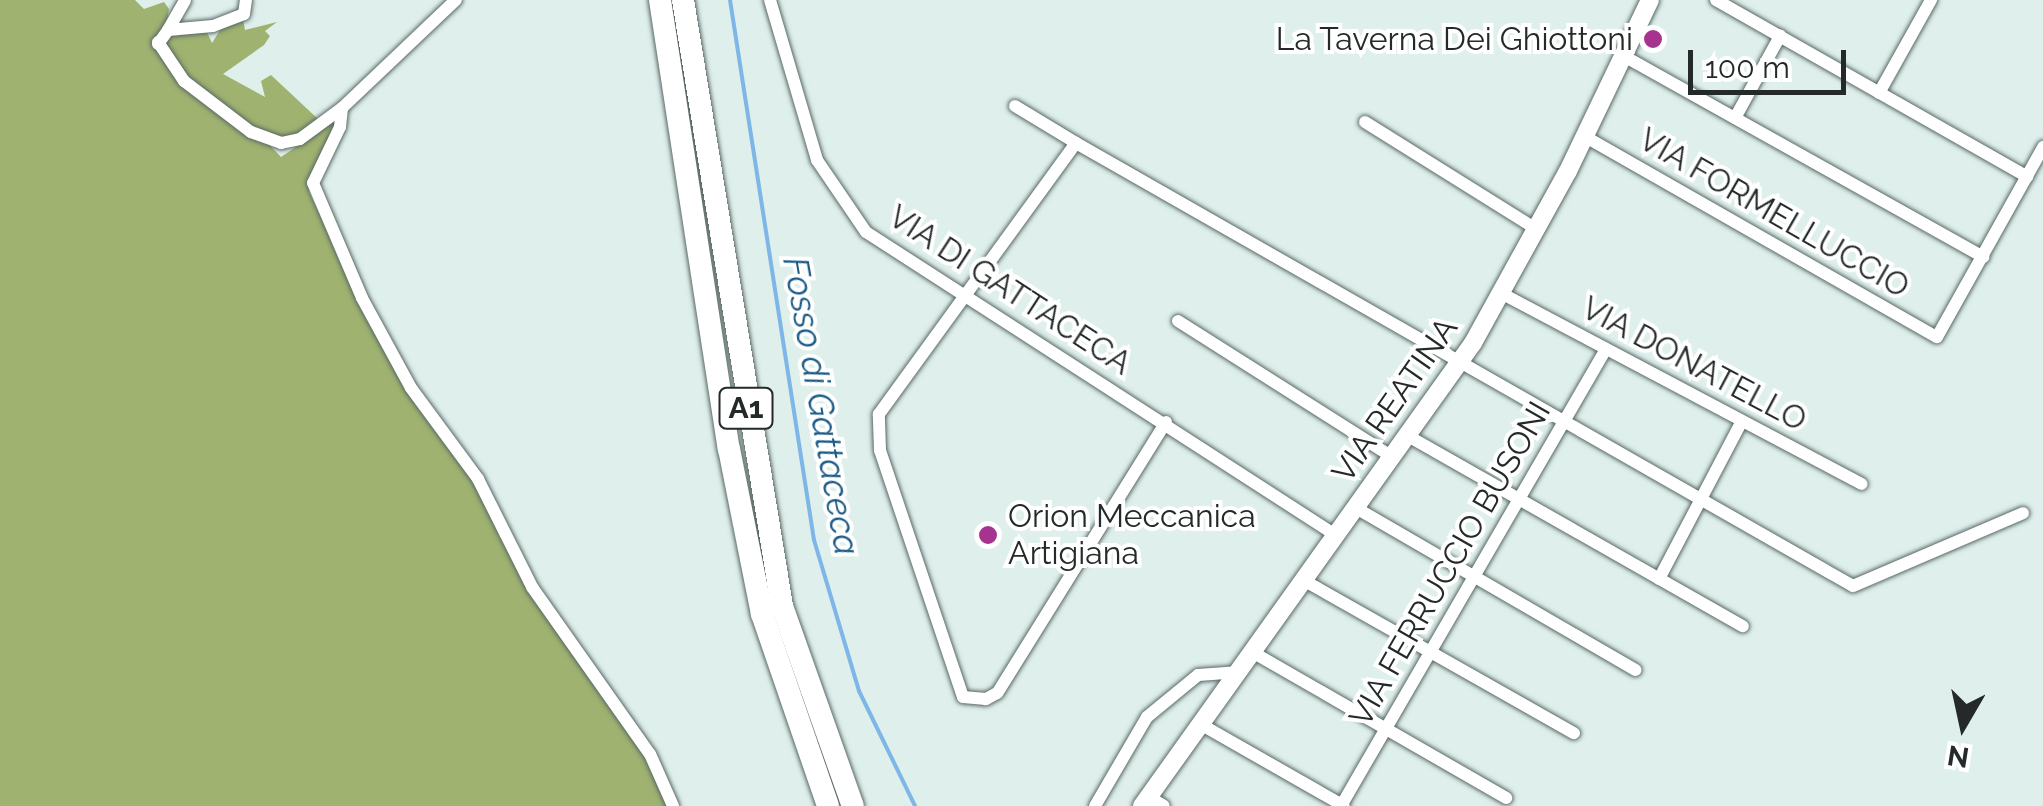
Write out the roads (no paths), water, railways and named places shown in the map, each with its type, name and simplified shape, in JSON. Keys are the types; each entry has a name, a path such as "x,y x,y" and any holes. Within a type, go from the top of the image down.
{"highway":[{"name":"A1","path":"660,0 729,449 762,614 828,806"},
{"name":"A1","path":"683,0 782,606 853,806"}],"street":[{"path":"185,0 158,43 184,81 268,141 300,139 342,108 456,0"},
{"path":"168,30 234,18 244,14 246,0"},
{"name":"VIA DI GATTACECA","path":"770,0 830,188 866,232 1166,422 1337,536"},
{"name":"VIA REATINA","path":"1152,803 1202,726 1457,366 1536,229 1650,0"},
{"path":"1716,0 2027,177"},
{"path":"1879,93 1924,2"},
{"path":"1735,118 1780,36"},
{"path":"1622,55 1984,257 2043,146"},
{"path":"1014,106 1457,366 1853,586 2023,512"},
{"path":"342,108 340,127 314,182 362,298 411,388 478,479 532,587 650,754 674,806"},
{"path":"1365,122 1536,229"},
{"name":"VIA FORMELLUCCIO","path":"1584,136 1938,337 1984,257"},
{"path":"1076,143 886,398 877,435 964,696 986,699 997,693 1166,422"},
{"name":"VIA DONATELLO","path":"1501,293 1861,484"},
{"path":"1178,321 1392,457"},
{"name":"VIA FERRUCCIO BUSONI","path":"1342,806 1606,349"},
{"path":"1659,578 1742,421"},
{"path":"1408,436 1743,626"},
{"path":"1356,508 1636,670"},
{"path":"1305,582 1574,733"},
{"path":"1254,653 1506,798"},
{"path":"1095,806 1147,717 1198,675 1240,672"},
{"path":"1202,726 1342,806"}],"waterway":[{"name":"Fosso di Gattaceca","path":"730,0 814,540 859,691 915,806"}],"place":[{"name":"La Taverna Dei Ghiottoni","path":"1653,39"},
{"name":"Orion Meccanica Artigiana","path":"988,535"}]}
